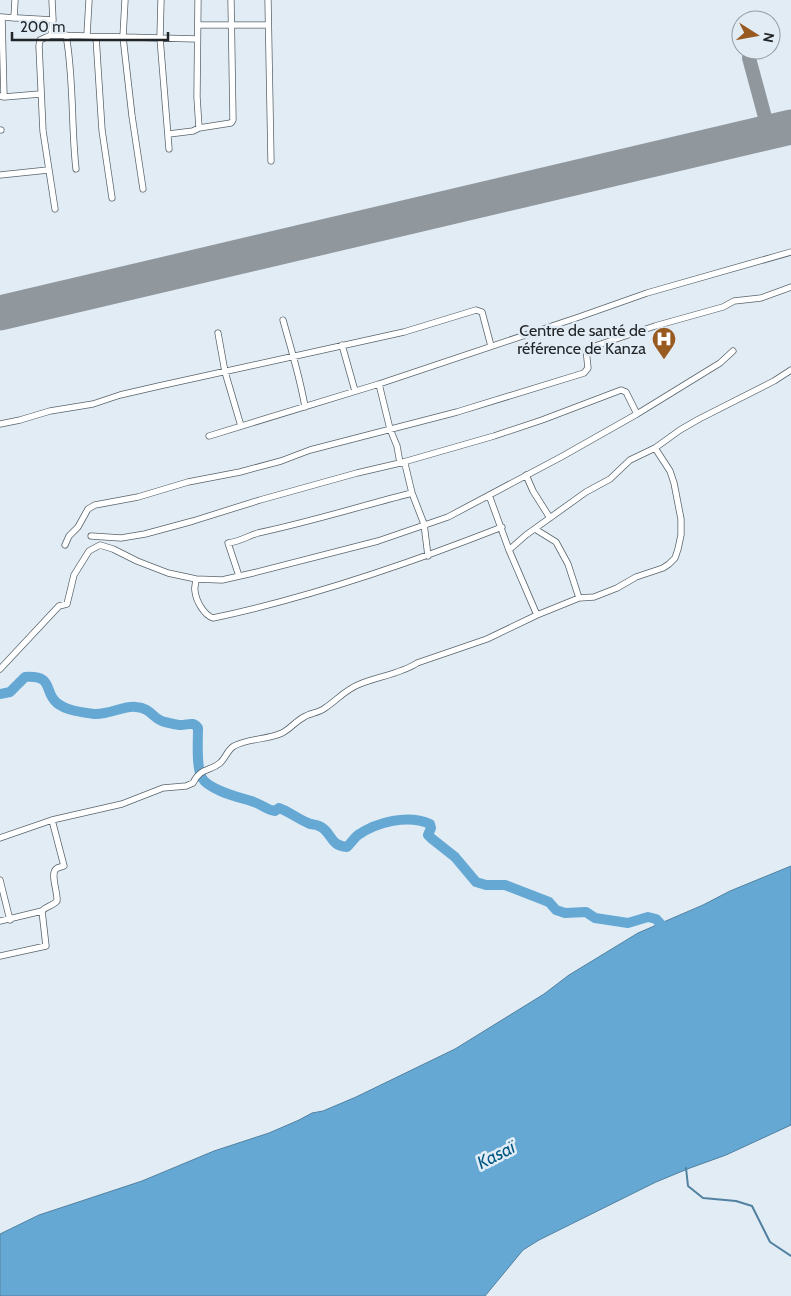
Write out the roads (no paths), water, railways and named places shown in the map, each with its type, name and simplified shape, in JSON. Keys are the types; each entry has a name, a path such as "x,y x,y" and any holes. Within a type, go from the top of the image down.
{"street":[{"path":"14,18 15,0"},
{"path":"50,35 53,20 52,0"},
{"path":"87,35 88,0"},
{"path":"125,0 123,37 143,190"},
{"path":"160,0 160,38 169,148"},
{"path":"198,0 197,97 199,128"},
{"path":"169,134 233,122 232,0"},
{"path":"268,0 271,161"},
{"path":"40,94 2,96 1,17 53,20"},
{"path":"198,26 268,25"},
{"path":"55,210 48,170 40,94 40,40 50,35 197,39"},
{"path":"66,35 69,54 72,139 76,169"},
{"path":"96,37 102,130 112,198"},
{"path":"0,175 48,170"},
{"path":"209,436 379,384 647,293 791,252"},
{"path":"65,545 88,509 95,505 138,497 188,482 240,472 281,461 310,450 457,412 584,372 588,368 586,349 734,302 761,298 791,287"},
{"path":"0,424 93,404 120,395 404,332 476,310 482,312 491,346"},
{"path":"283,320 292,357 300,377 305,407"},
{"path":"218,333 225,372 241,426"},
{"path":"342,345 355,391"},
{"path":"0,669 59,606 66,604 69,600 74,575 89,551 100,546 112,549 168,573 196,579 222,580 378,541 448,517 561,457 636,414 720,362 733,351"},
{"path":"509,550 591,488 610,479 630,460 655,448 692,423 774,381 791,370"},
{"path":"379,384 400,463"},
{"path":"91,536 121,538 145,534 526,426 621,390 626,392 636,414"},
{"path":"0,838 52,820 122,804 162,788 186,786 194,783 197,774 218,765 232,747 252,739 283,732 305,716 323,710 351,688 387,674 408,670 417,663 487,639 579,598 594,597 617,588 636,577 663,568 675,558 681,535 681,519 677,494 670,471 655,448"},
{"path":"400,463 405,464 412,493 424,524 428,556"},
{"path":"526,475 533,491 550,518"},
{"path":"239,576 228,543 234,543 253,534 303,523 412,493"},
{"path":"489,495 536,616"},
{"path":"196,579 194,591 207,615 213,618 278,603 428,556 502,527"},
{"path":"535,530 556,542 568,564 579,598"},
{"path":"0,922 42,911 45,907 57,901 54,872 56,869 64,866 52,820"},
{"path":"0,880 10,920"},
{"path":"0,956 46,946 42,911"}],"water":[{"name":"Kasaï","path":"791,866 791,1125 726,1155 656,1182 539,1240 523,1250 485,1296 0,1296 0,1234 39,1215 142,1181 214,1151 269,1133 312,1113 323,1111 356,1097 455,1049 638,933 703,905 730,891"}],"waterway":[{"path":"0,694 10,692 25,677 34,677 45,681 53,699 61,706 70,709 100,714 127,707 136,707 146,709 161,721 179,725 194,725 198,728 200,774 206,782 224,793 275,811 279,808 309,824 318,825 341,846 347,847 358,835 383,823 403,820 421,821 430,824 431,828 428,835 455,857 476,882 486,885 505,885 549,902 556,910 565,913 586,912 595,918 628,923 648,917 656,919 668,932"},
{"path":"686,1168 688,1186 703,1198 736,1201 752,1206 770,1242 791,1256"}],"place":[{"name":"Centre de santé de référence de Kanza","path":"664,360"}]}
